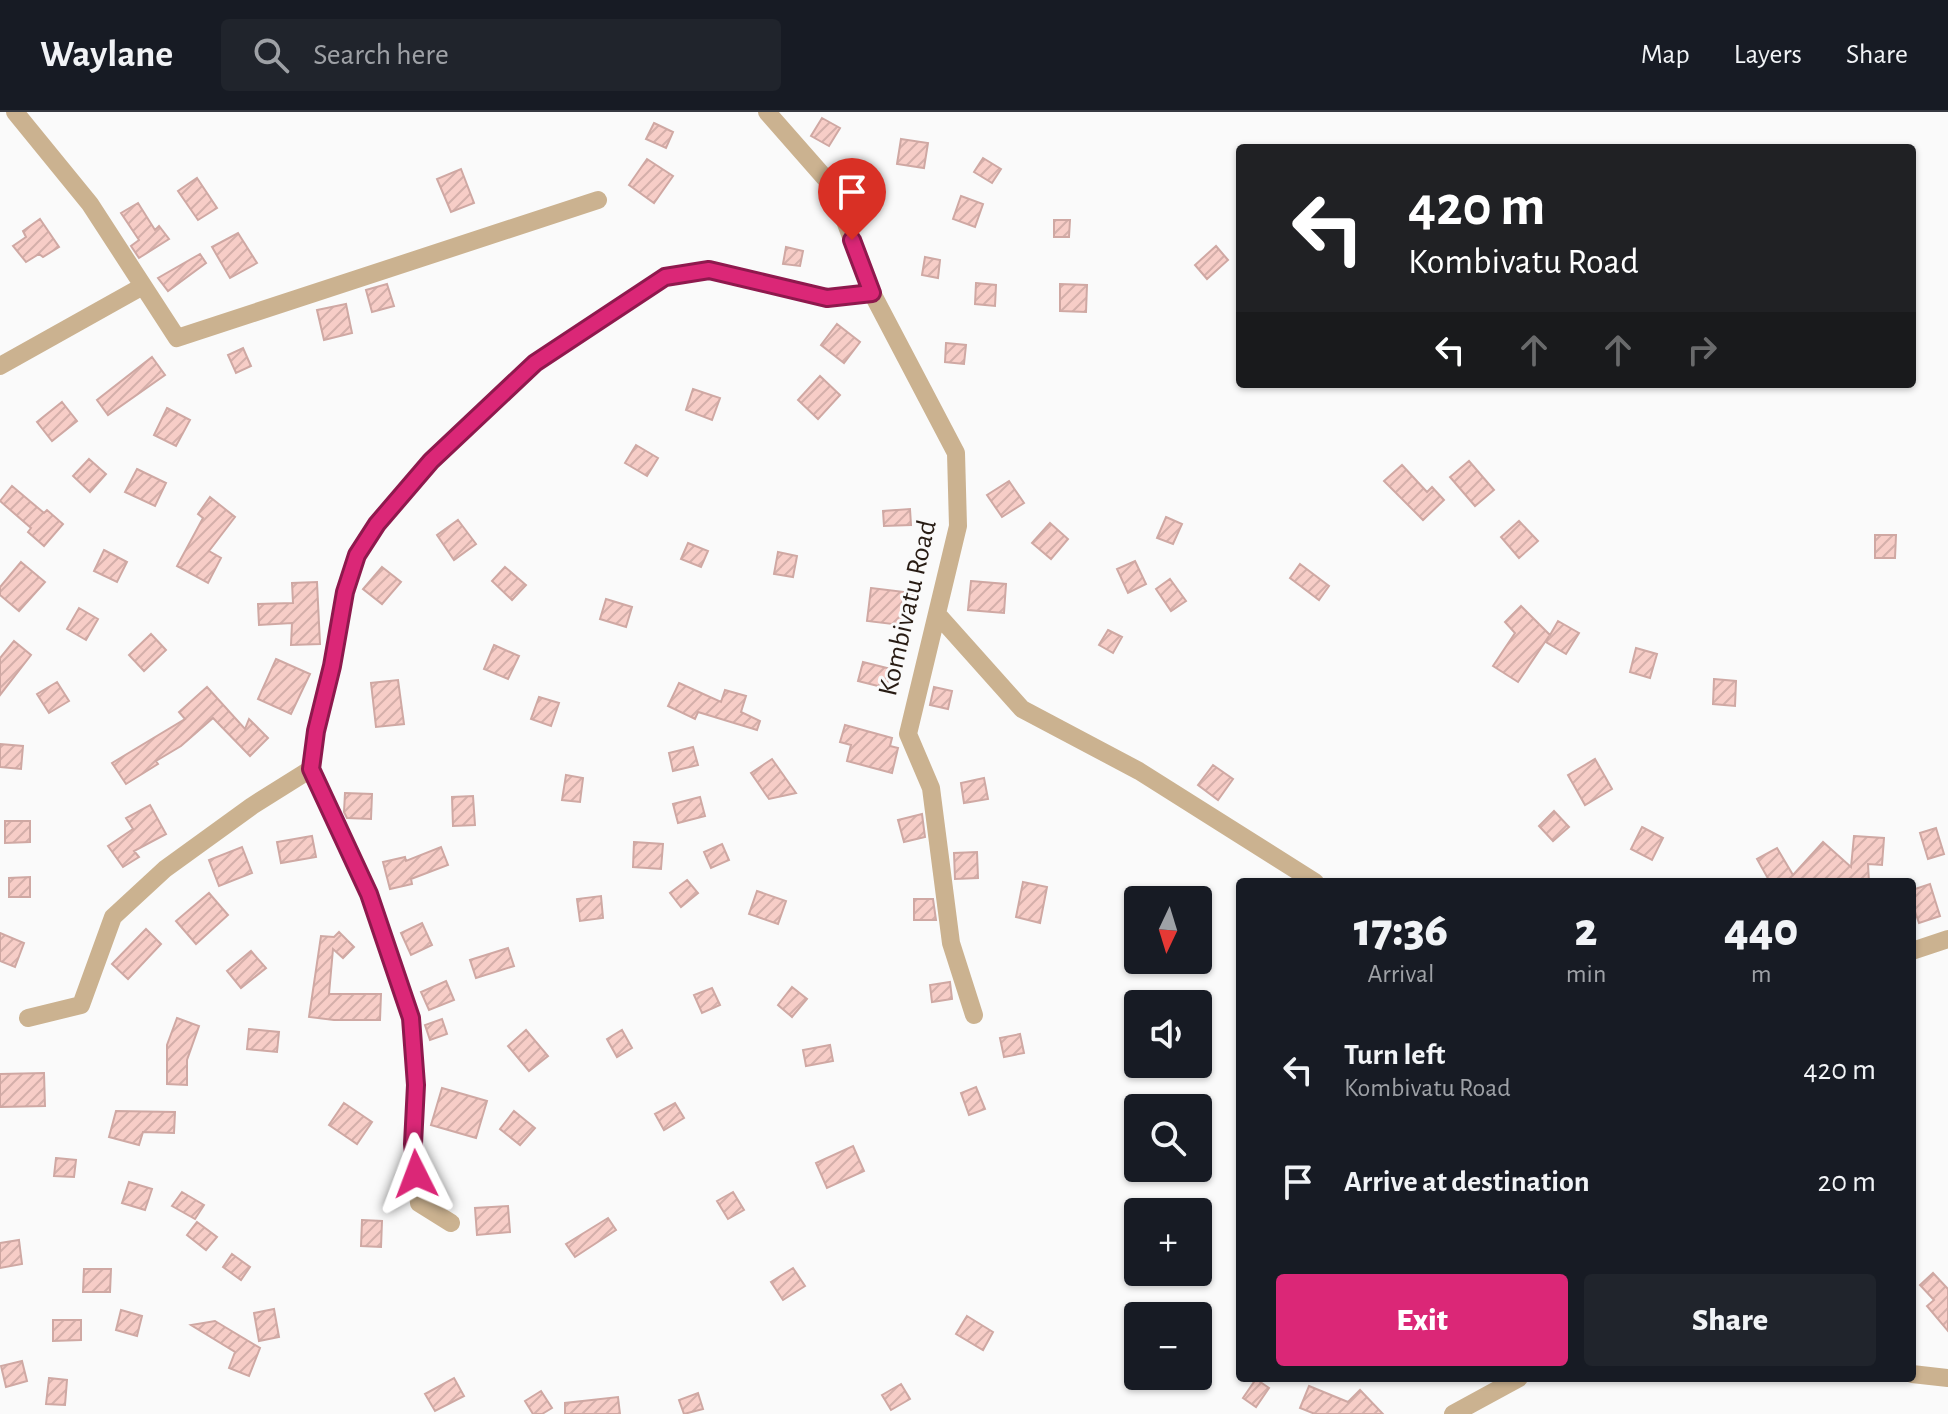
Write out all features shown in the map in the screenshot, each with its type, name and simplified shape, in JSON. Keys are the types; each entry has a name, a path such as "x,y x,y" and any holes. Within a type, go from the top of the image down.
{"street":[{"path":"15,112 90,204 177,338 598,200"},
{"name":"Kombivatu Road","path":"767,112 832,186 872,293 956,453 958,526 908,734 931,788 951,943 974,1015"},
{"path":"451,1223 419,1203 413,1144 416,1085 411,1018 369,894 311,769 345,592 357,555 377,524 431,461 535,363 665,277 709,270 827,298 872,293"},
{"path":"0,366 143,286"},
{"path":"938,615 1022,709 1139,771 1309,878"},
{"path":"28,1018 81,1005 113,917 165,869 252,806 311,769"},
{"path":"1916,950 1948,939"},
{"path":"1916,1374 1948,1378"},
{"path":"1453,1414 1512,1382"}],"building":[{"path":"822,118 840,128 829,146 811,136"},
{"path":"654,123 673,132 666,148 646,139"},
{"path":"901,139 928,143 924,168 897,164"},
{"path":"983,158 1001,169 992,183 974,172"},
{"path":"647,159 673,176 654,203 629,185"},
{"path":"461,169 474,203 451,212 437,179"},
{"path":"197,178 217,208 198,220 178,191"},
{"path":"961,196 983,204 975,227 953,219"},
{"path":"138,203 155,230 159,226 169,239 139,258 131,246 139,240 121,213"},
{"path":"40,219 59,247 43,257 39,254 26,262 13,246 26,237 23,231"},
{"path":"1054,220 1070,220 1069,237 1054,237"},
{"path":"238,233 257,263 230,278 212,247"},
{"path":"1216,246 1228,260 1207,279 1195,265"},
{"path":"786,247 803,251 800,266 783,264"},
{"path":"200,254 206,263 168,291 158,278"},
{"path":"925,257 940,260 938,278 922,275"},
{"path":"976,283 996,285 995,306 975,304"},
{"path":"387,284 394,306 372,312 366,290"},
{"path":"1060,284 1087,285 1086,312 1060,311"},
{"path":"346,304 352,333 324,340 317,310"},
{"path":"837,324 860,342 844,363 821,345"},
{"path":"946,343 966,345 964,364 945,362"},
{"path":"243,348 251,366 236,373 228,355"},
{"path":"152,357 165,375 108,415 97,400"},
{"path":"820,376 840,395 818,419 798,400"},
{"path":"693,389 720,398 712,420 686,410"},
{"path":"62,402 77,421 52,441 37,422"},
{"path":"167,408 190,420 176,446 154,435"},
{"path":"636,445 658,458 647,476 625,463"},
{"path":"89,459 106,474 90,492 73,476"},
{"path":"1469,461 1494,490 1475,506 1450,477"},
{"path":"1402,465 1427,492 1432,487 1444,500 1423,520 1384,481"},
{"path":"137,469 166,483 155,506 125,492"},
{"path":"1009,481 1024,503 1002,517 987,495"},
{"path":"12,486 44,513 47,510 63,524 44,546 28,532 31,528 0,501"},
{"path":"210,497 235,517 209,551 221,558 208,583 177,566 203,518 198,514"},
{"path":"910,509 911,525 884,526 883,511"},
{"path":"1166,517 1182,524 1173,544 1157,538"},
{"path":"458,520 476,544 454,560 437,535"},
{"path":"1519,521 1538,541 1519,558 1501,537"},
{"path":"1050,523 1068,539 1051,559 1032,543"},
{"path":"1875,535 1896,535 1895,558 1875,558"},
{"path":"688,543 708,551 701,567 681,559"},
{"path":"104,550 127,562 117,582 94,571"},
{"path":"778,552 797,556 793,577 774,574"},
{"path":"1135,561 1146,584 1128,593 1117,569"},
{"path":"21,562 45,582 19,611 0,595 0,587"},
{"path":"1300,564 1329,586 1319,600 1290,578"},
{"path":"382,567 401,582 382,604 363,589"},
{"path":"505,567 526,585 512,600 492,581"},
{"path":"1170,579 1186,601 1171,611 1156,589"},
{"path":"971,581 1006,584 1004,613 968,610"},
{"path":"317,582 320,644 291,645 292,623 259,625 258,604 293,603 292,583"},
{"path":"871,588 913,593 909,626 867,621"},
{"path":"606,599 632,607 626,627 600,619"},
{"path":"1521,606 1550,635 1558,621 1579,633 1566,654 1546,642 1549,636 1518,682 1493,666 1515,633 1505,622"},
{"path":"79,608 98,619 86,640 67,629"},
{"path":"1108,630 1122,637 1113,653 1099,645"},
{"path":"151,634 166,650 144,671 129,655"},
{"path":"14,641 31,655 0,695 0,658"},
{"path":"494,645 519,656 508,679 484,669"},
{"path":"1636,648 1657,654 1650,678 1630,672"},
{"path":"276,659 310,674 291,714 258,699"},
{"path":"863,662 891,669 886,688 858,681"},
{"path":"1714,679 1736,681 1735,706 1713,704"},
{"path":"398,680 404,724 376,727 371,683"},
{"path":"57,682 69,701 49,713 37,694"},
{"path":"679,683 721,702 725,690 746,696 741,712 760,721 757,730 698,712 695,719 668,706"},
{"path":"207,687 245,729 249,719 268,738 250,756 213,718 181,746 156,761 158,764 126,784 112,763 185,719 179,712"},
{"path":"934,687 952,691 948,709 930,705"},
{"path":"539,697 559,703 551,726 531,719"},
{"path":"845,725 892,738 890,746 898,748 892,773 847,761 851,745 840,742"},
{"path":"0,744 23,746 21,769 0,767"},
{"path":"693,747 698,765 673,771 669,753"},
{"path":"772,759 796,793 769,799 751,773"},
{"path":"1595,759 1612,789 1585,805 1568,775"},
{"path":"1213,765 1233,779 1218,800 1198,785"},
{"path":"566,775 583,778 580,802 562,800"},
{"path":"984,778 988,799 964,803 961,783"},
{"path":"345,793 372,794 371,819 347,818 344,812"},
{"path":"473,796 475,825 453,826 452,797"},
{"path":"700,797 705,816 678,823 673,804"},
{"path":"150,805 166,834 134,851 139,857 123,867 108,846 133,829 126,818"},
{"path":"1554,811 1569,827 1553,841 1539,826"},
{"path":"922,814 925,837 904,842 898,820"},
{"path":"5,821 30,821 30,842 5,843"},
{"path":"1642,827 1663,838 1652,860 1631,849"},
{"path":"1936,828 1944,854 1928,859 1920,833"},
{"path":"312,836 316,857 281,863 277,842"},
{"path":"1854,836 1884,838 1882,865 1868,864 1869,878 1768,878 1757,859 1777,848 1793,875 1823,842 1851,867"},
{"path":"634,842 663,844 661,869 633,867"},
{"path":"722,844 729,860 711,868 704,852"},
{"path":"242,847 252,873 219,886 209,860"},
{"path":"441,847 448,865 411,879 412,884 390,889 383,862 405,857 406,861"},
{"path":"977,852 978,878 955,879 954,853"},
{"path":"30,877 30,897 9,897 9,878"},
{"path":"687,880 698,893 681,907 670,893"},
{"path":"1023,882 1047,887 1040,923 1016,917"},
{"path":"1930,884 1940,916 1919,923 1916,889"},
{"path":"757,891 786,901 778,924 749,914"},
{"path":"209,893 228,915 196,944 176,921"},
{"path":"601,896 603,918 580,921 577,899"},
{"path":"914,899 933,899 936,920 914,920"},
{"path":"422,923 432,945 411,955 401,933"},
{"path":"146,929 161,944 128,979 112,964"},
{"path":"339,932 354,947 343,958 333,949 329,994 381,994 380,1020 309,1017 321,936 334,937"},
{"path":"0,933 24,943 15,967 0,961"},
{"path":"508,948 514,966 476,978 470,960"},
{"path":"251,951 266,968 241,988 227,971"},
{"path":"446,981 454,1000 429,1010 421,992"},
{"path":"950,982 952,999 932,1002 930,985"},
{"path":"792,987 807,999 792,1017 778,1005"},
{"path":"712,988 720,1005 702,1013 694,995"},
{"path":"177,1018 199,1026 187,1060 187,1085 167,1084 167,1045"},
{"path":"442,1019 447,1034 430,1040 425,1025"},
{"path":"249,1029 279,1032 277,1052 247,1049"},
{"path":"526,1030 548,1056 529,1071 508,1046"},
{"path":"622,1030 632,1048 617,1057 607,1039"},
{"path":"1020,1034 1024,1053 1004,1057 1000,1038"},
{"path":"830,1045 833,1061 806,1066 803,1050"},
{"path":"44,1073 45,1106 0,1107 0,1074"},
{"path":"976,1087 985,1109 969,1115 961,1093"},
{"path":"442,1088 487,1101 476,1138 431,1125"},
{"path":"344,1103 372,1122 357,1144 329,1125"},
{"path":"675,1103 684,1118 664,1130 655,1114"},
{"path":"116,1111 175,1112 174,1133 143,1132 139,1145 109,1137"},
{"path":"514,1111 535,1128 520,1145 500,1129"},
{"path":"853,1146 864,1171 827,1188 816,1163"},
{"path":"56,1158 76,1160 74,1177 54,1176"},
{"path":"129,1182 152,1189 145,1210 122,1203"},
{"path":"182,1192 204,1205 195,1219 172,1206"},
{"path":"733,1192 744,1210 728,1219 717,1201"},
{"path":"508,1206 510,1232 477,1235 475,1208"},
{"path":"608,1218 616,1230 575,1257 566,1244"},
{"path":"362,1220 382,1221 381,1247 361,1246"},
{"path":"197,1222 217,1237 206,1250 187,1235"},
{"path":"19,1240 22,1264 0,1268 0,1243"},
{"path":"232,1254 250,1267 241,1280 223,1267"},
{"path":"793,1268 805,1286 783,1300 771,1282"},
{"path":"84,1269 111,1269 110,1292 83,1292"},
{"path":"1933,1273 1948,1289 1948,1331 1927,1306 1934,1300 1920,1285"},
{"path":"274,1309 279,1337 259,1341 254,1313"},
{"path":"121,1310 142,1316 137,1336 116,1330"},
{"path":"967,1316 993,1332 983,1350 956,1334"},
{"path":"53,1320 81,1320 81,1340 53,1341"},
{"path":"215,1321 260,1348 249,1376 229,1368 235,1352 191,1325"},
{"path":"22,1361 27,1381 6,1387 1,1366"},
{"path":"49,1378 67,1380 65,1405 46,1404"},
{"path":"454,1378 464,1396 435,1411 425,1394"},
{"path":"1254,1382 1269,1388 1256,1407 1243,1398"},
{"path":"901,1384 910,1399 891,1410 882,1395"},
{"path":"1309,1386 1348,1402 1360,1390 1383,1414 1315,1414 1300,1408"},
{"path":"541,1391 552,1408 542,1414 533,1414 525,1401"},
{"path":"698,1393 703,1409 684,1414 679,1400"},
{"path":"618,1397 620,1414 565,1414 565,1403"}],"route":[{"path":"416,1174 413,1144 416,1085 411,1018 369,894 311,769 345,592 357,555 377,524 431,461 535,363 665,277 709,270 827,298 872,293 852,240"}]}
